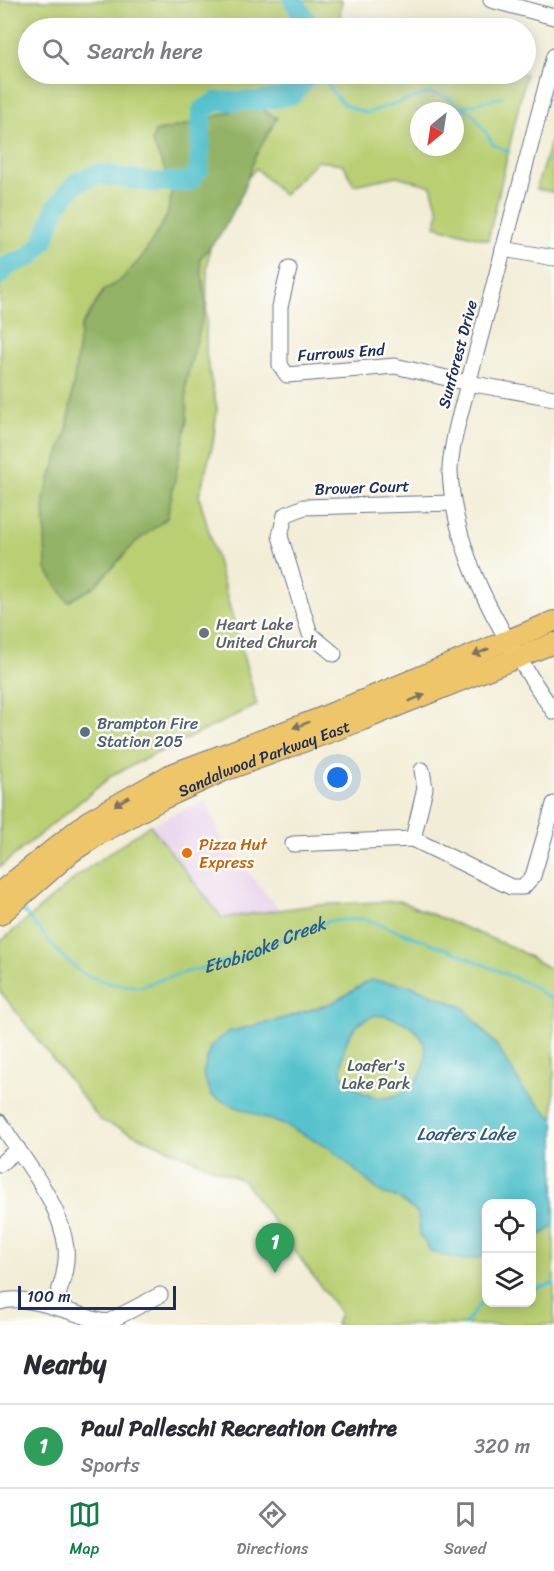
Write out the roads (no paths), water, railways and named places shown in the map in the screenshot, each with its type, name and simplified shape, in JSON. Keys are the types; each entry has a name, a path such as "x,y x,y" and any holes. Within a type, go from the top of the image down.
{"main road":[{"name":"Sandalwood Parkway East","path":"512,649 554,621"},
{"name":"Sandalwood Parkway East","path":"9,898 88,821 171,774 512,649 554,643"}],"street":[{"path":"491,0 554,18"},
{"name":"Sunforest Drive","path":"554,56 457,426 450,468 453,503 458,525 480,586 512,649 554,712"},
{"path":"503,249 554,258"},
{"name":"Furrows End","path":"289,269 280,307 280,364 287,375 395,366 468,383"},
{"path":"468,383 554,398"},
{"name":"Brower Court","path":"334,654 310,634 280,536 285,515 304,507 453,503"},
{"path":"413,839 425,788 423,770"},
{"path":"292,844 413,839 511,887 523,887 533,876 554,804"},
{"path":"0,1122 54,1206 66,1249 64,1274 54,1307"},
{"path":"0,1164 18,1149"},
{"path":"0,1302 19,1299 54,1307 100,1322 108,1322 160,1295"}],"water":[{"name":"Loafers Lake","path":"370,980 409,985 463,1007 497,1046 524,1090 554,1119 554,1225 536,1238 536,1199 482,1199 482,1257 465,1260 432,1253 420,1236 418,1214 398,1198 381,1193 331,1149 289,1127 212,1096 203,1074 210,1047 228,1032 332,1003","holes":["375,1015 406,1024 422,1039 426,1058 419,1077 405,1091 386,1098 363,1093 341,1073 345,1045 352,1031"]}],"waterway":[{"name":"Etobicoke Creek","path":"293,0 305,18"},
{"name":"Etobicoke Creek","path":"0,275 7,266 31,256 43,242 57,205 76,183 97,174 153,182 188,182 199,170 202,110 217,101 260,101 292,95 301,84"},
{"path":"327,84 343,104 366,113 429,93 445,96 474,115 493,144 509,152"},
{"path":"464,107 503,97"},
{"path":"549,161 554,162"},
{"name":"Etobicoke Creek","path":"19,906 61,955 83,974 112,984 140,987 242,957 329,921 365,919 452,951 529,984 554,1001"},
{"name":"Etobicoke Creek","path":"536,1289 554,1283"},
{"name":"Etobicoke Creek","path":"464,1325 482,1302"}],"place":[{"name":"Heart Lake United Church","path":"204,633"},
{"name":"Brampton Fire Station 205","path":"85,732"},
{"name":"Pizza Hut Express","path":"187,853"},
{"name":"Paul Palleschi Recreation Centre","path":"275,1273"}],"park label":[{"name":"Loafer's Lake Park","path":"376,1074"}]}
